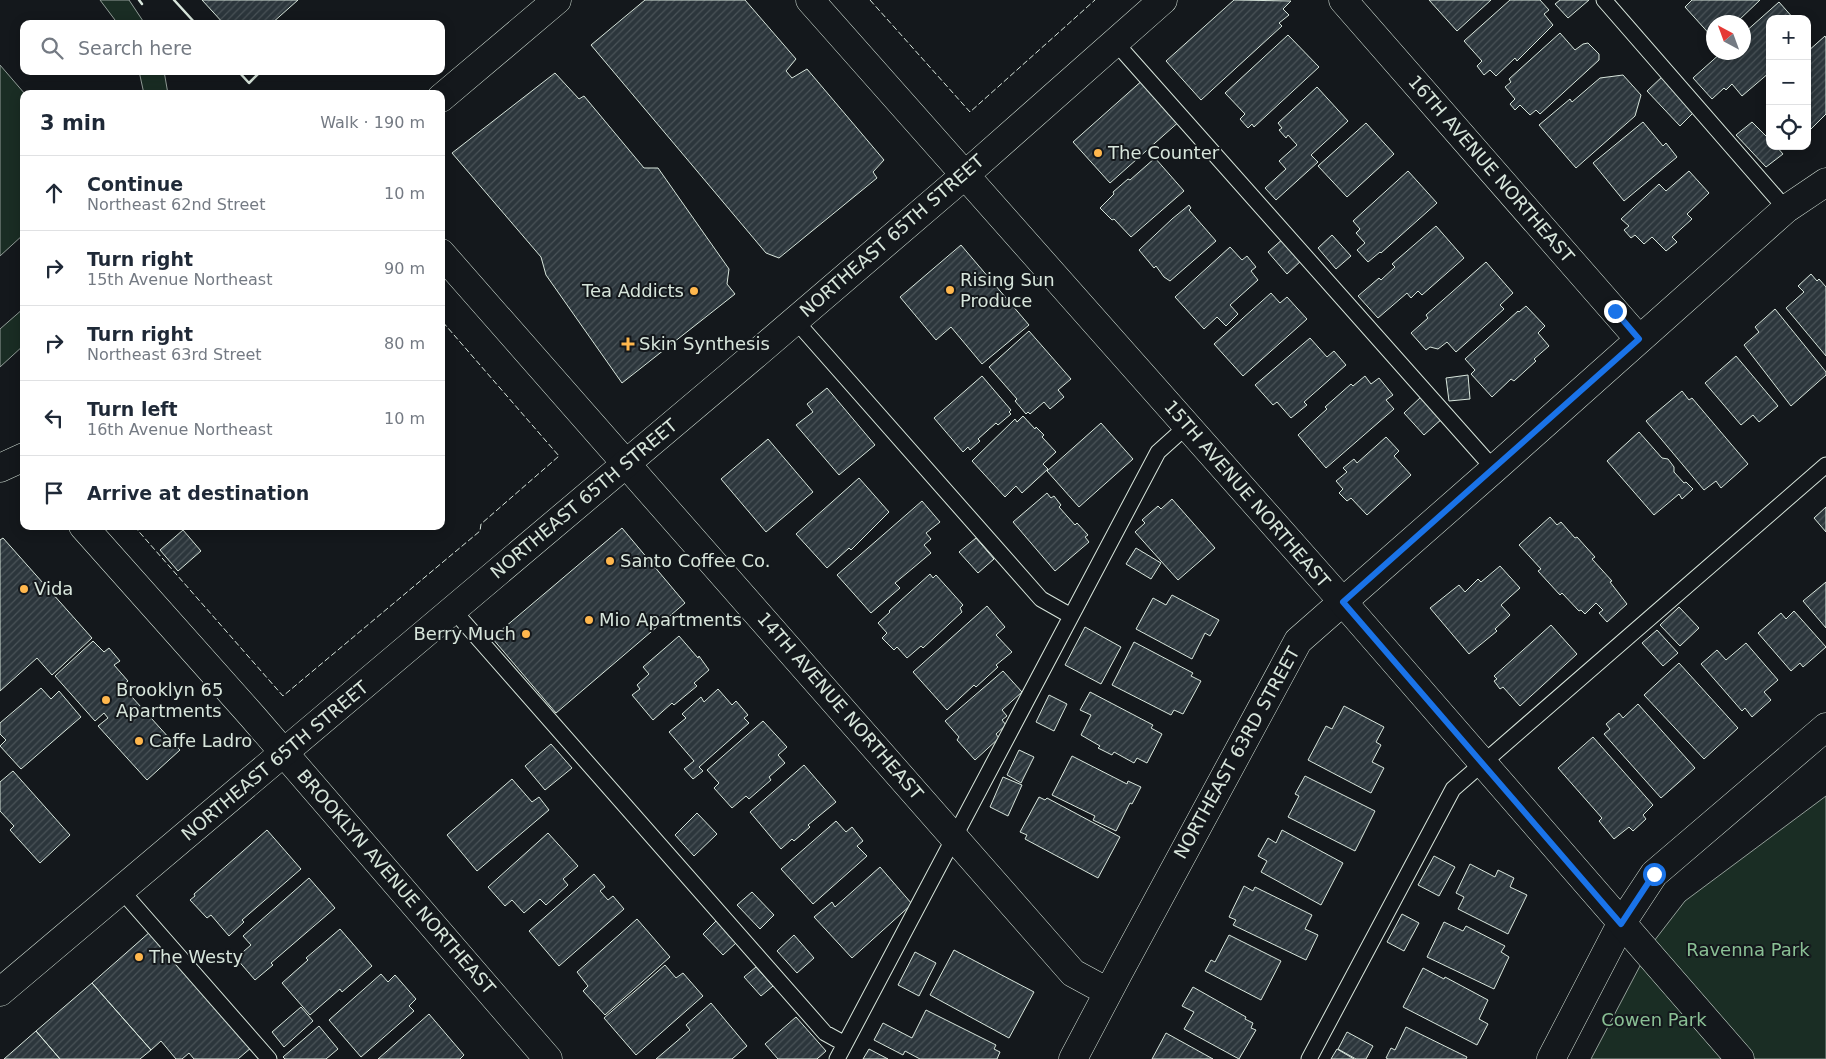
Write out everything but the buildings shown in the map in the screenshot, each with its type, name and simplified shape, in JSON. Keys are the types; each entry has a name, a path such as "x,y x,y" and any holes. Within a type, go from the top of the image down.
{"street":[{"path":"445,95 557,0"},
{"name":"15TH AVENUE NORTHEAST","path":"810,0 1343,602 1740,1059"},
{"name":"NORTHEAST 65TH STREET","path":"0,992 454,611 965,175 1163,0"},
{"name":"16TH AVENUE NORTHEAST","path":"1343,0 1639,339"},
{"name":"NORTHEAST 63RD STREET","path":"1073,1059 1298,641 1494,470 1786,209 1826,182"},
{"name":"14TH AVENUE NORTHEAST","path":"445,258 1073,973 1108,992"},
{"name":"BROOKLYN AVENUE NORTHEAST","path":"87,530 284,752 548,1059"},
{"path":"1551,1059 1621,924 1654,874 1826,727"}],"lane":[{"path":"1604,0 1786,209"},
{"path":"1115,42 1494,470"},
{"path":"795,320 1041,599 1071,616"},
{"path":"837,1059 1158,452 1187,426"},
{"path":"1309,1059 1453,789 1826,465"},
{"path":"454,611 826,1033 845,1044"},
{"path":"121,890 269,1059"}],"green space":[{"path":"100,0 129,0 142,20 115,20"},
{"path":"0,65 22,90 20,90 20,238 0,256"},
{"path":"140,75 165,75 167,90 143,90"},
{"path":"20,312 20,349 0,367 0,329"},
{"name":"Ravenna Park","path":"1826,796 1826,1059 1591,1059 1651,945 1685,901"}],"fence":[{"path":"870,0 970,112 1095,0"},
{"path":"138,530 283,696 480,531 481,524 559,456 445,325"}],"wall":[{"path":"139,0 142,4"},
{"path":"174,0 192,20"},
{"path":"242,75 249,83 257,75"}],"place":[{"name":"The Counter","path":"1098,153"},
{"name":"Rising Sun Produce","path":"950,290"},
{"name":"Tea Addicts","path":"694,291"},
{"name":"Skin Synthesis","path":"628,344"},
{"name":"Santo Coffee Co.","path":"610,561"},
{"name":"Vida","path":"24,589"},
{"name":"Mio Apartments","path":"589,620"},
{"name":"Berry Much","path":"526,634"},
{"name":"Brooklyn 65 Apartments","path":"106,700"},
{"name":"Caffe Ladro","path":"139,741"},
{"name":"The Westy","path":"139,957"}],"route":[{"path":"1615,311 1639,339 1494,470 1343,602 1621,924 1654,874"}],"park label":[{"name":"Cowen Park","path":"1654,1020"}]}
